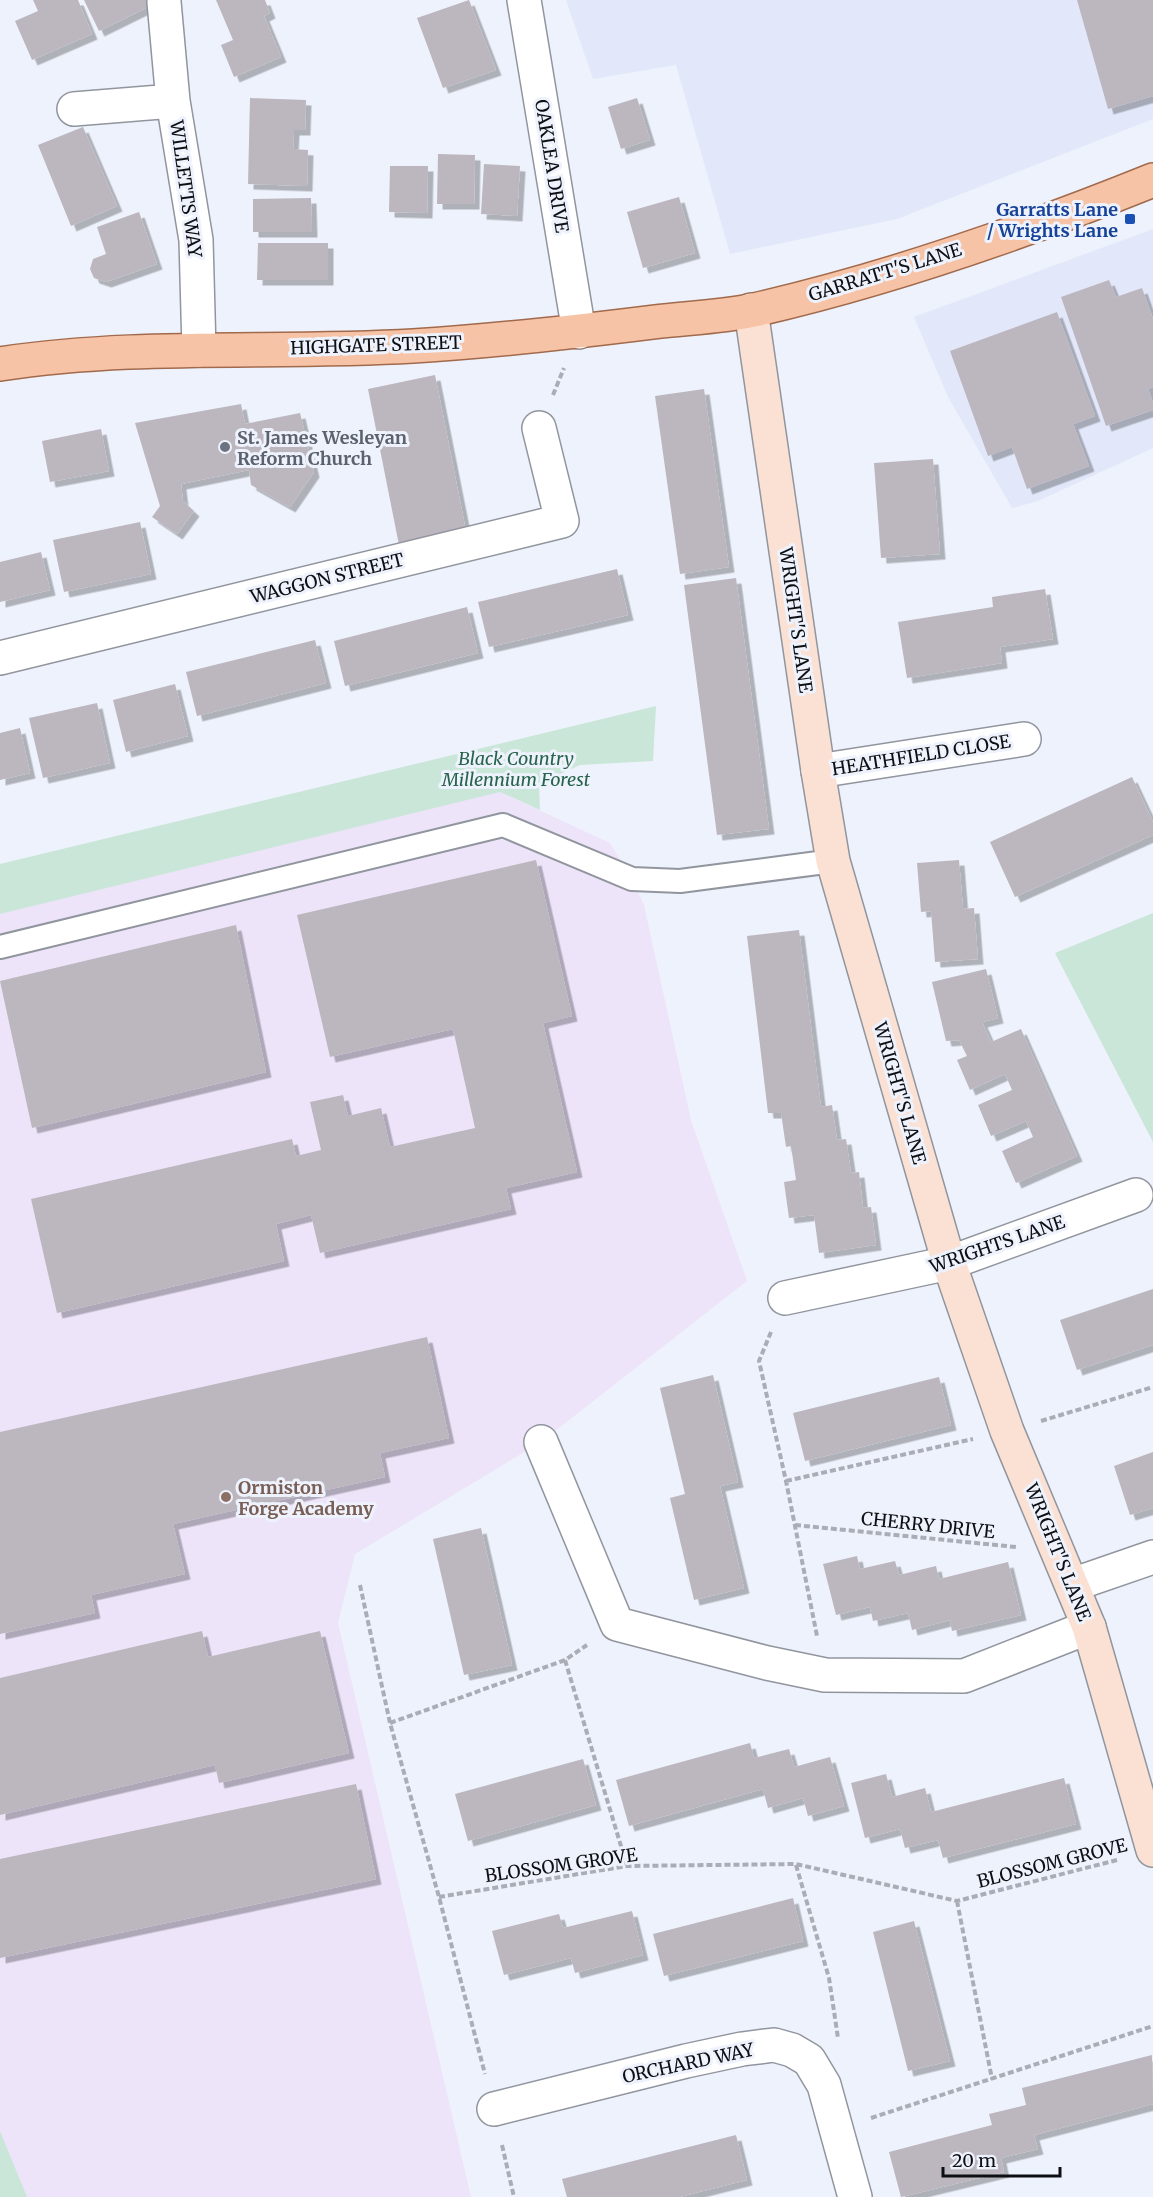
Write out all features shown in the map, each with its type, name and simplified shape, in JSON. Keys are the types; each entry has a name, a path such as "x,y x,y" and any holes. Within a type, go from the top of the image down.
{"main road":[{"name":"GARRATT'S LANE","path":"751,310 891,274 1071,213 1153,180"},
{"name":"HIGHGATE STREET","path":"0,364 56,356 199,350 412,346 579,332 751,310"}],"street":[{"name":"OAKLEA DRIVE","path":"524,0 579,332"},
{"name":"WILLETTS WAY","path":"164,2 173,101 196,240 199,350"},
{"name":"WILLETTS WAY","path":"74,109 173,101"},
{"name":"WRIGHT'S LANE","path":"751,310 833,861 949,1263 1007,1431 1089,1627 1153,1850"},
{"name":"WAGGON STREET","path":"0,658 562,521 539,428"},
{"name":"HEATHFIELD CLOSE","path":"818,771 1024,739"},
{"name":"WRIGHTS LANE","path":"785,1298 949,1263 1136,1195"},
{"path":"541,1442 617,1624 767,1663 825,1675 964,1676 1089,1627"},
{"path":"1072,1585 1153,1557"},
{"name":"ORCHARD WAY","path":"494,2109 686,2061 774,2045 792,2050 809,2060 824,2085 855,2197"}],"lane":[{"path":"0,947 503,825 632,879 680,881 833,861"}],"path":[{"path":"539,428 579,332"},
{"path":"785,1298 759,1361 825,1675"},
{"path":"786,1481 1007,1431 1153,1387"},
{"name":"CHERRY DRIVE","path":"795,1526 1058,1551"},
{"path":"360,1585 390,1723 439,1897 494,2109 514,2197"},
{"path":"390,1723 565,1660 617,1624"},
{"path":"565,1660 627,1866"},
{"name":"BLOSSOM GROVE","path":"439,1897 627,1866 796,1864 957,1901 1118,1860"},
{"path":"796,1864 829,1978 840,2046"},
{"name":"BLOSSOM GROVE","path":"957,1901 992,2079"},
{"path":"833,2123 852,2125 1153,2026"}],"shaded area":[{"path":"566,0 1153,0 1153,119 897,219 730,254 676,65 593,79"},
{"path":"1153,229 1153,448 1038,501 1012,508 948,397 914,317"},
{"name":"Ormiston Forge Academy","path":"500,792 610,843 632,879 644,905 691,1120 747,1281 541,1442 355,1554 338,1623 471,2197 0,2197 0,908"}],"green space":[{"name":"Black Country Millennium Forest","path":"656,706 653,761 580,765 539,784 540,810 500,792 0,914 0,864"},
{"path":"1153,913 1153,1142 1055,953"},
{"path":"0,2131 27,2197 0,2197"}],"building":[{"path":"33,0 78,0 92,34 32,60 15,21 38,11"},
{"path":"84,0 147,0 150,6 99,31"},
{"path":"216,0 265,0 270,13 264,16 281,57 234,77 221,45 233,40"},
{"path":"469,0 496,70 443,88 417,18"},
{"path":"1077,0 1153,0 1153,96 1108,109"},
{"path":"250,98 306,100 305,130 294,130 293,149 308,150 307,186 248,184"},
{"path":"637,98 650,140 621,149 608,107"},
{"path":"83,127 117,206 71,226 38,145"},
{"path":"438,154 475,155 474,204 437,204"},
{"path":"484,164 520,166 517,216 481,214"},
{"path":"390,166 428,166 427,213 389,212"},
{"path":"679,197 695,253 643,268 627,212"},
{"path":"311,198 312,232 253,232 253,199"},
{"path":"139,212 157,264 106,282 94,278 90,269 93,259 106,254 97,227"},
{"path":"258,243 328,243 328,280 257,280"},
{"path":"1109,280 1116,297 1142,288 1153,319 1153,387 1148,389 1153,410 1106,426 1061,297"},
{"path":"1057,312 1095,416 1073,424 1089,466 1027,489 1012,447 988,456 950,351"},
{"path":"435,375 466,531 399,545 368,389"},
{"path":"704,389 729,567 680,574 655,396"},
{"name":"St. James Wesleyan Reform Church","path":"241,404 245,424 300,413 314,472 290,507 251,485 249,470 181,484 183,501 194,511 177,534 152,517 160,506 135,423"},
{"path":"101,429 109,471 50,482 42,441"},
{"path":"933,459 940,554 881,558 874,463"},
{"path":"140,522 151,574 64,592 53,540"},
{"path":"41,552 50,590 0,602 0,562"},
{"path":"617,569 628,615 489,647 478,602"},
{"path":"736,578 769,829 717,835 684,585"},
{"path":"1045,589 1053,639 1000,647 1002,663 907,678 898,622 993,607 992,597"},
{"path":"467,607 478,653 345,686 334,641"},
{"path":"315,640 326,683 197,716 186,672"},
{"path":"175,684 188,736 126,752 113,700"},
{"path":"97,703 110,763 43,778 29,718"},
{"path":"20,728 30,773 0,780 0,733"},
{"path":"1132,777 1153,822 1153,835 1015,897 990,842"},
{"path":"536,860 572,1016 543,1023 577,1172 506,1188 511,1209 320,1253 311,1215 276,1224 284,1261 57,1313 31,1199 292,1139 296,1156 321,1150 310,1102 343,1095 348,1116 381,1108 390,1147 475,1128 453,1029 330,1057 297,915"},
{"path":"959,860 963,909 974,908 978,959 935,962 931,911 921,912 917,863"},
{"path":"236,925 266,1072 32,1128 0,981"},
{"path":"799,930 821,1107 832,1105 837,1140 846,1139 851,1173 859,1172 863,1208 871,1207 876,1245 819,1253 814,1215 789,1218 784,1182 796,1180 791,1146 786,1147 781,1113 768,1113 747,936"},
{"path":"986,969 998,1018 982,1022 991,1042 1021,1029 1077,1156 1016,1183 1002,1151 1033,1137 1026,1121 991,1136 978,1105 1012,1090 1005,1074 970,1090 957,1060 967,1056 959,1040 946,1041 932,982"},
{"path":"1153,1289 1153,1345 1077,1370 1060,1320"},
{"path":"427,1337 449,1438 380,1453 385,1477 173,1524 185,1574 91,1595 95,1613 0,1634 0,1432"},
{"path":"713,1375 738,1482 720,1486 744,1588 694,1600 670,1498 685,1494 660,1388"},
{"path":"939,1377 951,1425 805,1461 793,1413"},
{"path":"1153,1452 1153,1508 1130,1515 1114,1466"},
{"path":"481,1528 512,1665 464,1675 433,1539"},
{"path":"857,1556 860,1569 895,1561 899,1575 936,1566 939,1579 1008,1562 1021,1615 952,1631 950,1620 912,1630 908,1613 873,1621 870,1607 836,1615 823,1564"},
{"path":"202,1631 208,1657 320,1631 349,1753 219,1783 215,1765 0,1815 0,1678"},
{"path":"750,1743 754,1758 789,1749 794,1767 830,1757 844,1806 808,1816 803,1798 768,1808 763,1789 629,1826 616,1780"},
{"path":"583,1759 596,1805 468,1841 455,1794"},
{"path":"886,1774 892,1797 925,1788 931,1812 1064,1778 1076,1824 943,1858 938,1840 905,1848 900,1829 865,1838 851,1783"},
{"path":"356,1784 376,1879 0,1958 0,1859"},
{"path":"793,1898 803,1941 664,1976 653,1934"},
{"path":"632,1911 643,1955 575,1973 571,1958 504,1975 492,1931 559,1914 563,1928"},
{"path":"914,1921 950,2061 908,2071 873,1932"},
{"path":"1152,2055 1153,2104 1034,2135 1038,2149 1001,2158 1004,2172 901,2197 889,2152 992,2125 989,2114 1026,2105 1022,2088"},
{"path":"736,2135 747,2180 679,2197 567,2197 562,2179"}],"place":[{"name":"Garratts Lane / Wrights Lane","path":"1130,219"},
{"name":"St. James Wesleyan Reform Church","path":"225,447"},
{"name":"Ormiston Forge Academy","path":"226,1497"}]}
